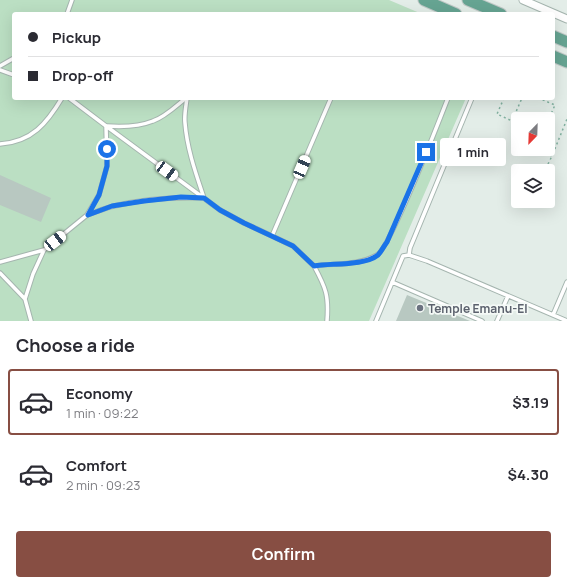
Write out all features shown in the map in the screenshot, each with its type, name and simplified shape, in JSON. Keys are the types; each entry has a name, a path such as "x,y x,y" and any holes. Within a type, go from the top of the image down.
{"main road":[{"path":"424,0 451,12"},
{"path":"468,0 496,12"},
{"path":"555,37 567,42"},
{"path":"555,57 567,62"}],"street":[{"path":"522,0 550,12"},
{"path":"555,14 567,19"}],"lane":[{"path":"67,12 72,0"},
{"path":"0,66 12,59"},
{"path":"0,70 12,74"},
{"path":"0,144 9,143 27,136 41,128 61,100"},
{"path":"72,100 226,213 293,246 314,266 326,290 328,301 326,321"},
{"path":"106,126 126,127 153,121 184,100"},
{"path":"186,100 184,121 186,135 189,150 204,198"},
{"path":"272,236 331,100"},
{"path":"314,266 328,264 352,264 378,255 387,242 400,213 447,100"},
{"path":"409,255 410,248 471,100"},
{"path":"88,215 99,195 107,166 106,126"},
{"path":"0,262 44,250 88,215 112,206 181,197 204,198"},
{"path":"25,298 44,250"},
{"path":"376,321 403,256 409,255 427,261 567,321"},
{"path":"0,273 25,298 31,321"},
{"path":"392,282 482,321"},
{"path":"553,315 567,282"},
{"path":"497,321 508,296"}],"path":[{"path":"503,100 497,114 512,121 521,100"},
{"path":"543,100 555,105 552,112"},
{"path":"555,149 567,119"},
{"path":"548,164 552,156"}],"green space":[{"path":"0,0 389,0 417,12 12,12 12,100 465,100 369,321 0,321"}],"building":[{"path":"0,175 51,198 41,222 0,205"},
{"name":"Temple Emanu-El","path":"407,295 470,321 396,321"}],"place":[{"name":"Temple Emanu-El","path":"420,308"}],"route":[{"path":"107,149 107,166 99,195 88,215 112,206 144,201 181,197 204,198 220,210 244,223 293,246 314,266 328,264 352,264 378,255 387,242 426,152"}]}
